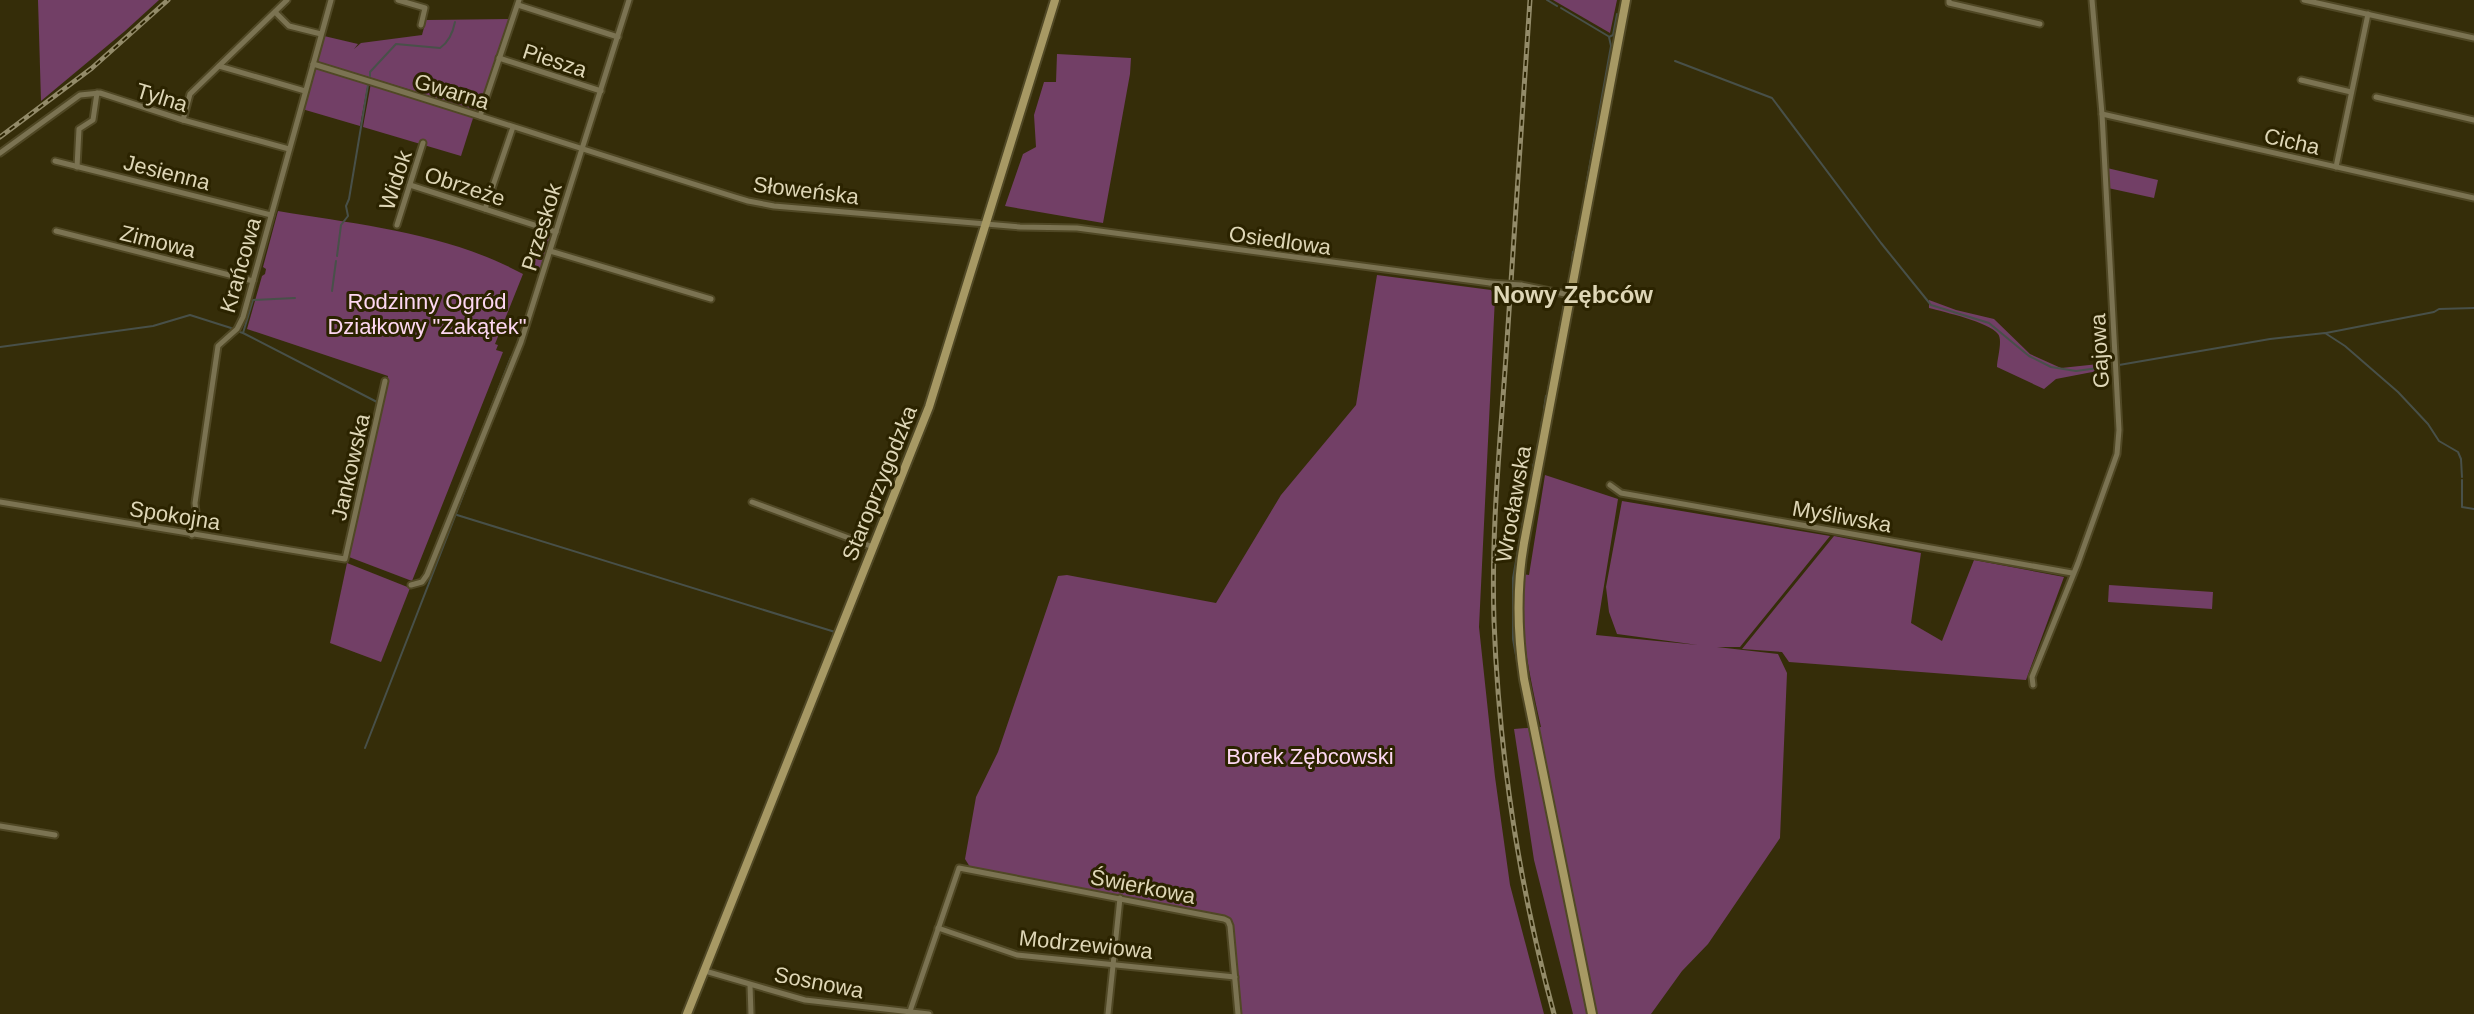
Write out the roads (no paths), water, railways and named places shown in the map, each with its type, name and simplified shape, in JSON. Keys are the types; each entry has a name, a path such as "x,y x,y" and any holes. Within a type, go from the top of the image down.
{"street":[{"path":"183,120 190,94 287,0"},
{"name":"Krańcowa","path":"192,535 218,346 240,324 331,0"},
{"path":"398,0 425,8 421,25"},
{"name":"Przeskok","path":"411,585 422,582 430,569 521,342 629,0"},
{"name":"Staroprzygodzka","path":"687,1014 929,407 1055,0"},
{"name":"Wrocławska","path":"1592,1014 1524,679 1517,613 1520,563 1626,0"},
{"path":"1949,0 1949,3 2040,24"},
{"name":"Gajowa","path":"2033,685 2032,677 2117,454 2119,430 2102,114 2092,0"},
{"path":"2304,0 2474,38"},
{"name":"Piesza","path":"480,116 519,2 618,37"},
{"path":"275,12 289,26 321,34"},
{"path":"2336,167 2368,14"},
{"name":"Piesza","path":"499,58 601,91"},
{"name":"Gwarna","path":"313,64 582,149"},
{"path":"219,66 305,91"},
{"path":"2301,80 2351,92"},
{"path":"0,153 80,95 97,93 93,120 79,129 77,167"},
{"name":"Tylna","path":"97,93 289,149"},
{"path":"2376,97 2474,120"},
{"name":"Cicha","path":"2102,114 2474,198"},
{"path":"485,209 514,127"},
{"name":"Widok","path":"397,225 423,143"},
{"name":"Słoweńska","path":"582,149 748,201 774,206 985,224"},
{"name":"Jesienna","path":"55,161 271,215"},
{"name":"Obrzeże","path":"410,185 556,232"},
{"name":"Osiedlowa","path":"985,224 1077,228 1521,285 1570,295"},
{"name":"Zimowa","path":"56,231 253,281"},
{"path":"550,251 711,299"},
{"name":"Jankowska","path":"345,559 385,381"},
{"name":"Myśliwska","path":"1610,485 1621,493 2072,573"},
{"name":"Spokojna","path":"0,502 345,559"},
{"path":"752,502 873,547"},
{"path":"0,826 55,835"},
{"name":"Świerkowa","path":"938,928 959,868 1228,921 1238,1014"},
{"path":"1108,1014 1120,898"},
{"path":"909,1013 938,928"},
{"name":"Modrzewiowa","path":"938,928 1017,955 1235,977"},
{"name":"Sosnowa","path":"704,970 821,1003 929,1014"},
{"path":"750,985 751,1014"}],"waterway":[{"path":"1547,0 1557,6"},
{"path":"1561,8 1608,36"},
{"path":"1586,186 1611,46 1609,37 1613,35 1617,14"},
{"path":"370,76 370,72 396,44 440,48 446,43 455,22"},
{"path":"1675,61 1772,98 1931,305 1989,323 2029,356 2051,367 2076,371 2113,366"},
{"path":"337,256 341,225 348,216 346,206 368,85"},
{"path":"1579,224 1581,215"},
{"path":"1575,244 1577,234"},
{"path":"1572,261 1573,252"},
{"path":"332,291 336,261"},
{"path":"240,332 243,333 253,300 295,298"},
{"path":"1563,312 1564,303"},
{"path":"2326,333 2439,309 2474,308"},
{"path":"0,347 153,326 190,315 231,328"},
{"path":"1559,331 1561,321"},
{"path":"243,333 377,402"},
{"path":"2119,365 2270,339 2325,333 2345,346 2398,392 2428,424 2439,441 2458,452 2462,477"},
{"path":"1556,349 1557,341"},
{"path":"455,499 511,357"},
{"path":"1552,368 1554,358"},
{"path":"494,417 513,370"},
{"path":"1548,389 1550,381"},
{"path":"1544,409 1546,396"},
{"path":"1541,428 1542,420"},
{"path":"365,748 490,426"},
{"path":"1536,455 1538,443"},
{"path":"1533,466 1535,460"},
{"path":"1530,488 1532,473"},
{"path":"2462,480 2462,507 2474,509"},
{"path":"1528,498 1529,493"},
{"path":"1524,517 1527,504"},
{"path":"457,515 835,632"},
{"path":"1523,522 1513,578 1513,639 1533,748"}],"railway":[{"path":"0,137 92,68 168,0"},
{"path":"1530,0 1497,488 1494,621 1501,721 1513,819 1531,917 1554,1014"}],"district":[{"name":"Nowy Zębców","path":"1573,295"}],"park label":[{"name":"Rodzinny Ogród Działkowy \"Zakątek\"","path":"427,314"},
{"name":"Borek Zębcowski","path":"1310,756"}]}
